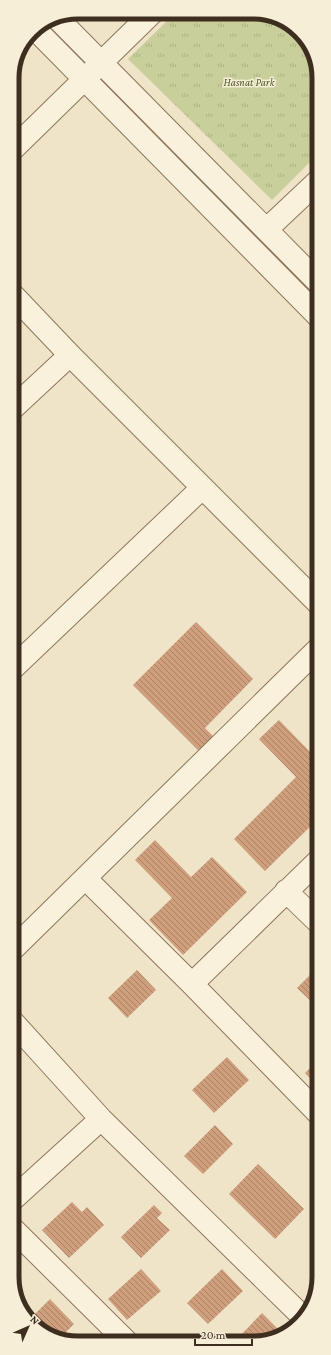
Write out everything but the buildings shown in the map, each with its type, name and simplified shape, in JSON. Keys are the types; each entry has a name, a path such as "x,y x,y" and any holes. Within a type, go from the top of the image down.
{"street":[{"path":"19,143 146,19"},
{"path":"60,22 312,276"},
{"path":"40,33 312,311"},
{"path":"267,229 312,187"},
{"path":"19,301 70,355 312,597"},
{"path":"19,402 70,355"},
{"path":"19,662 202,488"},
{"path":"19,943 312,655"},
{"path":"192,984 312,867"},
{"path":"86,879 192,984 312,1107"},
{"path":"286,891 312,916"},
{"path":"19,1029 101,1119 299,1313"},
{"path":"19,1194 101,1119"},
{"path":"19,1235 121,1336"}],"green space":[{"name":"Hasnat Park","path":"169,19 253,19 265,20 279,25 295,36 302,45 310,62 312,78 312,160 272,200 128,59"}]}
